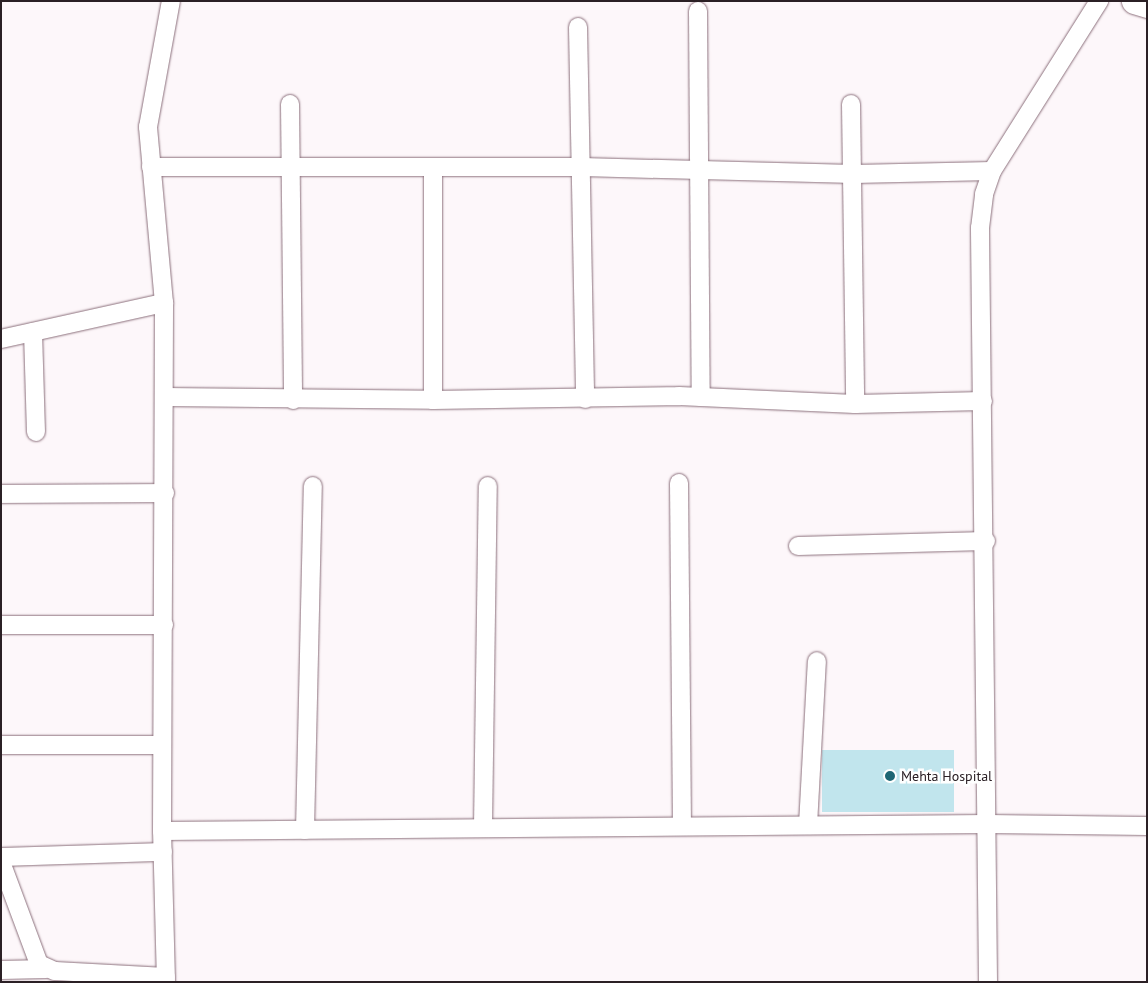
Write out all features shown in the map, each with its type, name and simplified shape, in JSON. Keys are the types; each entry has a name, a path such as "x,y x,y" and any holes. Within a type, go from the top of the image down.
{"street":[{"path":"1,970 46,969 166,979 162,831 165,493 164,303 151,167 150,104 171,1"},
{"path":"988,982 986,541 980,228 984,194 992,171 1099,1"},
{"path":"1134,1 1147,5"},
{"path":"698,11 701,397"},
{"path":"578,27 585,399"},
{"path":"290,104 293,400"},
{"path":"851,104 854,174 855,404"},
{"path":"151,167 291,170 582,167 854,174 992,171"},
{"path":"433,169 433,400"},
{"path":"1,339 164,303"},
{"path":"33,332 36,432"},
{"path":"165,397 293,400 433,400 701,397 855,404 983,401"},
{"path":"679,483 682,826"},
{"path":"305,830 312,486"},
{"path":"484,827 488,486"},
{"path":"1,494 165,493"},
{"path":"798,546 986,541"},
{"path":"1,625 164,625"},
{"path":"808,825 817,661"},
{"path":"1,745 162,745"},
{"path":"162,831 988,824 1147,826"},
{"path":"1,857 163,852"},
{"path":"1,862 34,957 46,969"}],"building":[{"path":"822,750 954,750 954,812 822,812"}],"place":[{"name":"Mehta Hospital","path":"890,776"}]}
